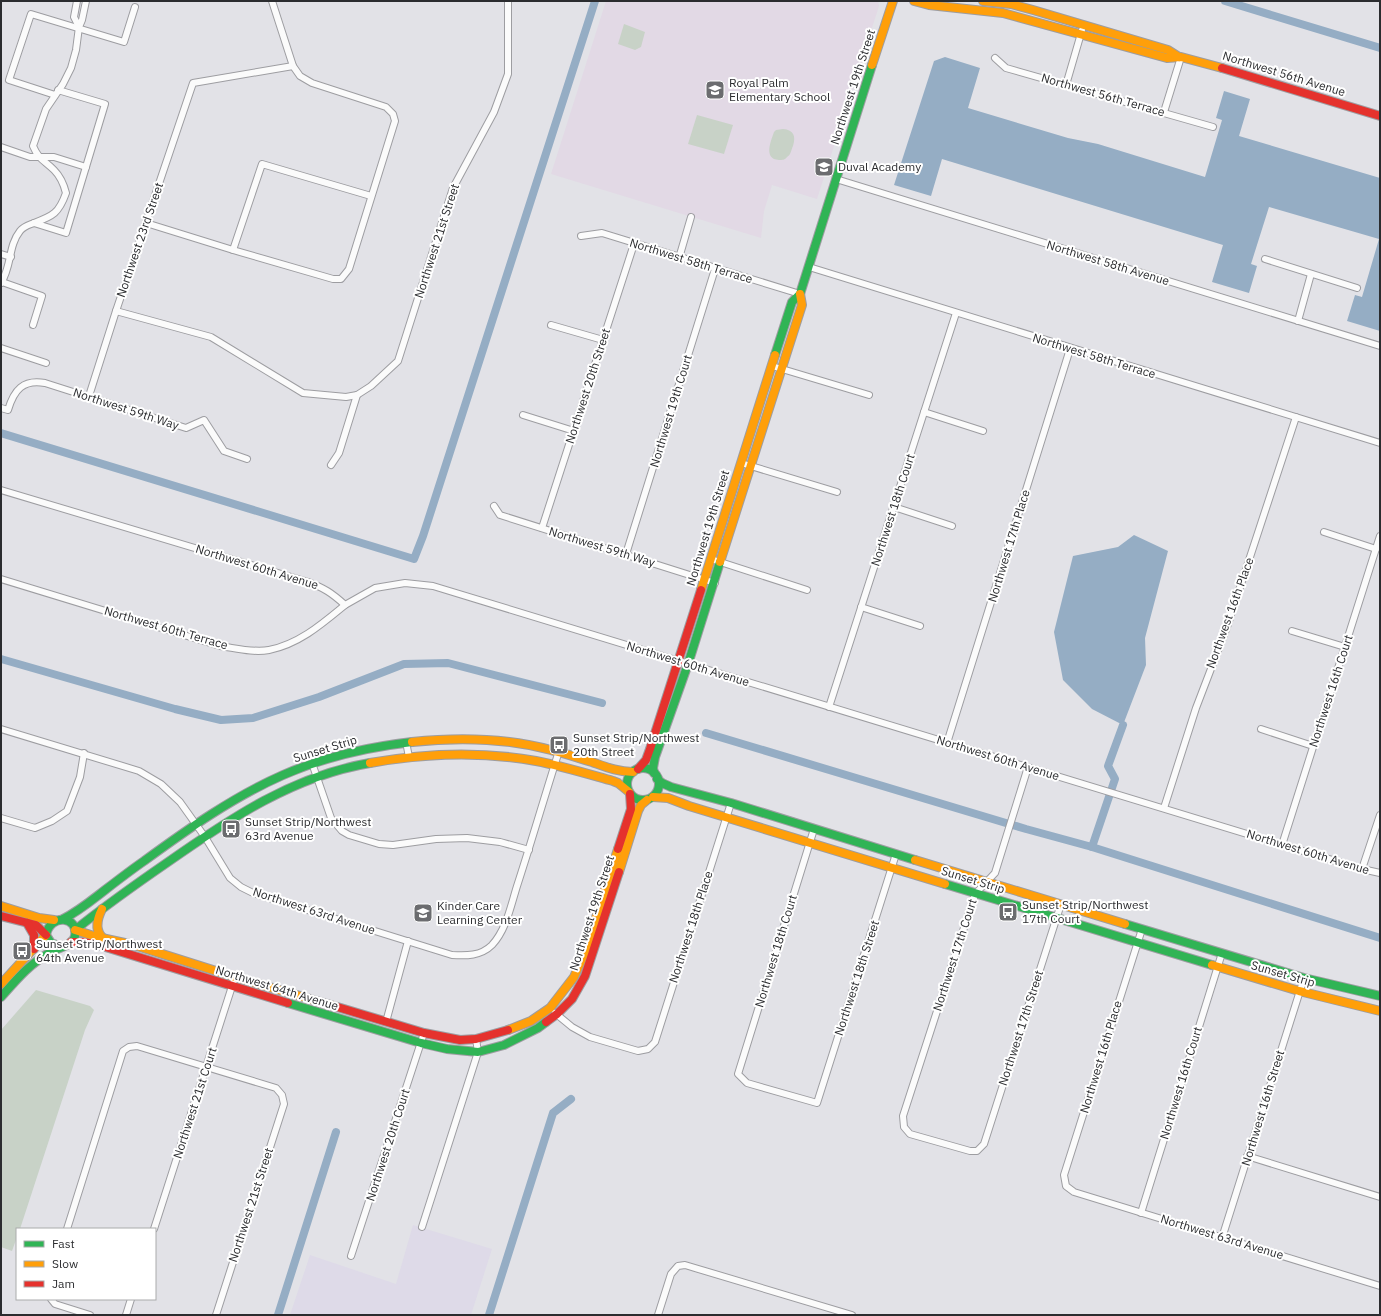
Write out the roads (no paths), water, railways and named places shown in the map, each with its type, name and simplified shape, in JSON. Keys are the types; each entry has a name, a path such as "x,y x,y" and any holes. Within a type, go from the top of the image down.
{"street":[{"path":"76,1 74,17 78,28"},
{"path":"33,325 42,296 1,283 7,274 16,237 22,229 49,217 59,210 66,193 64,185 56,171 38,157 33,146 46,109 67,77 76,50 78,28 82,20 86,1"},
{"path":"146,223 333,279 341,279 349,269 395,121 393,114 386,107 312,83 300,76 293,66 272,1"},
{"name":"Northwest 21st Street","path":"357,395 370,386 398,361 453,188 494,112 508,74 508,1"},
{"name":"Northwest 19th Street","path":"635,770 646,760 705,580 792,302 800,294 893,1"},
{"name":"Northwest 56th Avenue","path":"914,1 949,7 1003,13 1167,58 1181,57"},
{"name":"Northwest 56th Avenue","path":"983,1 1011,4 1084,25 1168,50 1181,57 1242,73 1380,116"},
{"path":"34,223 66,233 105,104 9,80 31,14 124,42 135,7"},
{"path":"1066,85 1084,25"},
{"path":"1164,112 1181,57"},
{"name":"Northwest 56th Terrace","path":"996,58 1006,68 1213,127"},
{"name":"Northwest 23rd Street","path":"88,396 193,84 293,66"},
{"path":"1,147 30,157 54,157 86,166"},
{"path":"233,250 262,164 371,196"},
{"name":"Northwest 58th Avenue","path":"836,180 1380,346"},
{"path":"679,258 691,217"},
{"name":"Northwest 58th Terrace","path":"581,236 602,234 800,294"},
{"name":"Northwest 20th Street","path":"542,528 634,244"},
{"path":"1,254 11,257"},
{"path":"1265,259 1357,288"},
{"name":"Northwest 58th Terrace","path":"809,267 1070,349 1380,443"},
{"name":"Northwest 19th Court","path":"626,554 715,269"},
{"path":"1298,321 1311,274"},
{"name":"Northwest 19th Street","path":"656,776 653,768 655,757 715,583 802,305 800,294"},
{"path":"116,312 211,337 303,393 346,397 357,395 339,453 331,465"},
{"name":"Northwest 18th Court","path":"829,707 956,313"},
{"path":"551,325 603,340"},
{"path":"1,348 46,363"},
{"name":"Northwest 17th Place","path":"947,743 1070,349"},
{"path":"772,366 868,395"},
{"name":"Northwest 59th Way","path":"1,408 8,410 11,399 19,388 36,381 88,396 186,428 204,420 224,451 248,459"},
{"path":"924,412 983,431"},
{"path":"523,415 574,431"},
{"name":"Northwest 16th Place","path":"1164,808 1196,708 1228,627 1296,417"},
{"path":"741,462 837,492"},
{"name":"Northwest 60th Avenue","path":"1,490 308,582 323,587 345,604 376,588 405,584 433,586 1282,845 1380,873"},
{"name":"Northwest 59th Way","path":"494,506 500,515 715,583"},
{"path":"894,507 952,526"},
{"path":"1324,532 1376,549"},
{"name":"Northwest 16th Court","path":"1282,845 1380,536"},
{"path":"711,559 806,590"},
{"name":"Northwest 60th Terrace","path":"1,579 220,646 243,650 268,650 291,643 320,626 345,604"},
{"path":"861,607 920,626"},
{"path":"1292,631 1345,647"},
{"name":"Northwest 63rd Avenue","path":"1,728 139,770 161,784 180,802 230,878 241,887 254,893 452,954 466,956 480,953 491,946 502,931 529,850"},
{"path":"1261,729 1313,746"},
{"name":"Sunset Strip","path":"63,919 79,911 110,886 196,825 261,786 312,763 353,751 406,742 452,739 494,741 559,751 618,770 630,772 635,770"},
{"path":"406,742 409,757"},
{"path":"312,763 331,818 342,831 349,835 379,844 393,845 436,839 467,838 500,842 529,850 559,751"},
{"path":"1,818 35,828 52,821 67,811 80,777 84,753"},
{"name":"Sunset Strip","path":"75,930 126,890 251,807 274,794 317,777 355,766 395,758 453,754 475,754 526,759 555,765 613,781 618,783 629,793"},
{"name":"Northwest 17th Court","path":"978,1150 970,1151 910,1134 904,1126 903,1116 976,893 995,872 1028,767"},
{"path":"645,768 656,776 658,790 650,798 640,800 629,793 627,780 635,770 645,768"},
{"name":"Sunset Strip","path":"656,776 662,783 671,787 731,803 1304,978 1380,996"},
{"name":"Northwest 19th Street","path":"476,1039 531,1021 550,1008 574,977 585,952 631,809 629,793"},
{"name":"Northwest 19th Street","path":"478,1052 504,1045 524,1036 557,1014 572,999 585,976 638,811 641,805 650,798"},
{"name":"Sunset Strip","path":"650,798 668,798 689,806 809,843 1218,967 1299,991 1380,1010"},
{"name":"Northwest 18th Place","path":"557,1014 572,1027 590,1037 638,1052 648,1049 655,1042 731,803"},
{"path":"1362,869 1380,815"},
{"name":"Northwest 18th Court","path":"814,829 738,1074 747,1083 817,1103"},
{"name":"Northwest 18th Street","path":"817,1103 896,854"},
{"name":"Northwest 17th Street","path":"978,1150 984,1144 1061,904"},
{"path":"1,906 39,918 54,920 63,919 71,922 75,930 75,936 71,942 45,955 31,965 1,997"},
{"path":"102,908 98,919 98,928 100,935 104,939"},
{"path":"1,916 36,925 46,935 51,943 61,947"},
{"path":"1,984 46,935 48,926 54,920"},
{"path":"27,923 34,933 34,949"},
{"name":"Northwest 16th Place","path":"1066,1186 1064,1175 1142,929"},
{"name":"Northwest 64th Avenue","path":"75,930 104,939 128,944 235,978 424,1033 460,1040 476,1039"},
{"path":"386,1022 408,941"},
{"name":"Northwest 64th Avenue","path":"71,942 87,943 99,946 421,1043 447,1049 478,1052"},
{"name":"Northwest 16th Court","path":"1141,1213 1222,953"},
{"name":"Northwest 21st Court","path":"154,1228 235,978"},
{"name":"Northwest 16th Street","path":"1222,1238 1304,978"},
{"path":"550,1008 557,1014"},
{"name":"Northwest 20th Court","path":"351,1256 424,1033"},
{"path":"422,1226 478,1052 476,1039"},
{"path":"66,1228 123,1051 129,1047 137,1046 207,1066"},
{"name":"Northwest 21st Street","path":"207,1066 276,1088 282,1095 284,1104 216,1315"},
{"path":"1247,1156 1380,1197"},
{"name":"Northwest 63rd Avenue","path":"1066,1186 1074,1192 1380,1286"},
{"path":"658,1315 672,1274 678,1266 685,1265 852,1315"},
{"path":"52,1300 55,1304 90,1315"},
{"path":"126,1315 131,1300"}],"water":[{"path":"945,57 980,68 968,108 1068,138 1098,144 1205,177 1222,120 1216,118 1224,91 1250,99 1239,136 1380,178 1380,331 1347,321 1355,295 1362,297 1379,239 1269,207 1251,264 1257,266 1249,293 1212,282 1223,245 942,159 931,196 894,185 934,61"},
{"path":"1134,535 1168,551 1145,638 1146,665 1123,725 1092,709 1063,680 1054,632 1073,556 1118,547"}],"waterway":[{"path":"1,433 414,559 423,536 595,1"},
{"path":"1225,1 1380,48"},
{"path":"1,659 175,709 221,720 253,718 319,697 404,664 448,663 602,703"},
{"path":"1092,847 1115,779 1108,766 1123,725"},
{"path":"706,733 1026,829 1092,847 1380,938"},
{"path":"489,1315 553,1113 571,1099"},
{"path":"278,1315 336,1132"}],"place":[{"name":"Royal Palm Elementary School","path":"715,90"},
{"name":"Duval Academy","path":"824,167"},
{"name":"Sunset Strip/Northwest 20th Street","path":"559,745"},
{"name":"Sunset Strip/Northwest 63rd Avenue","path":"231,829"},
{"name":"Sunset Strip/Northwest 17th Court","path":"1008,912"},
{"name":"Kinder Care Learning Center","path":"423,913"},
{"name":"Sunset Strip/Northwest 64th Avenue","path":"22,951"}]}
